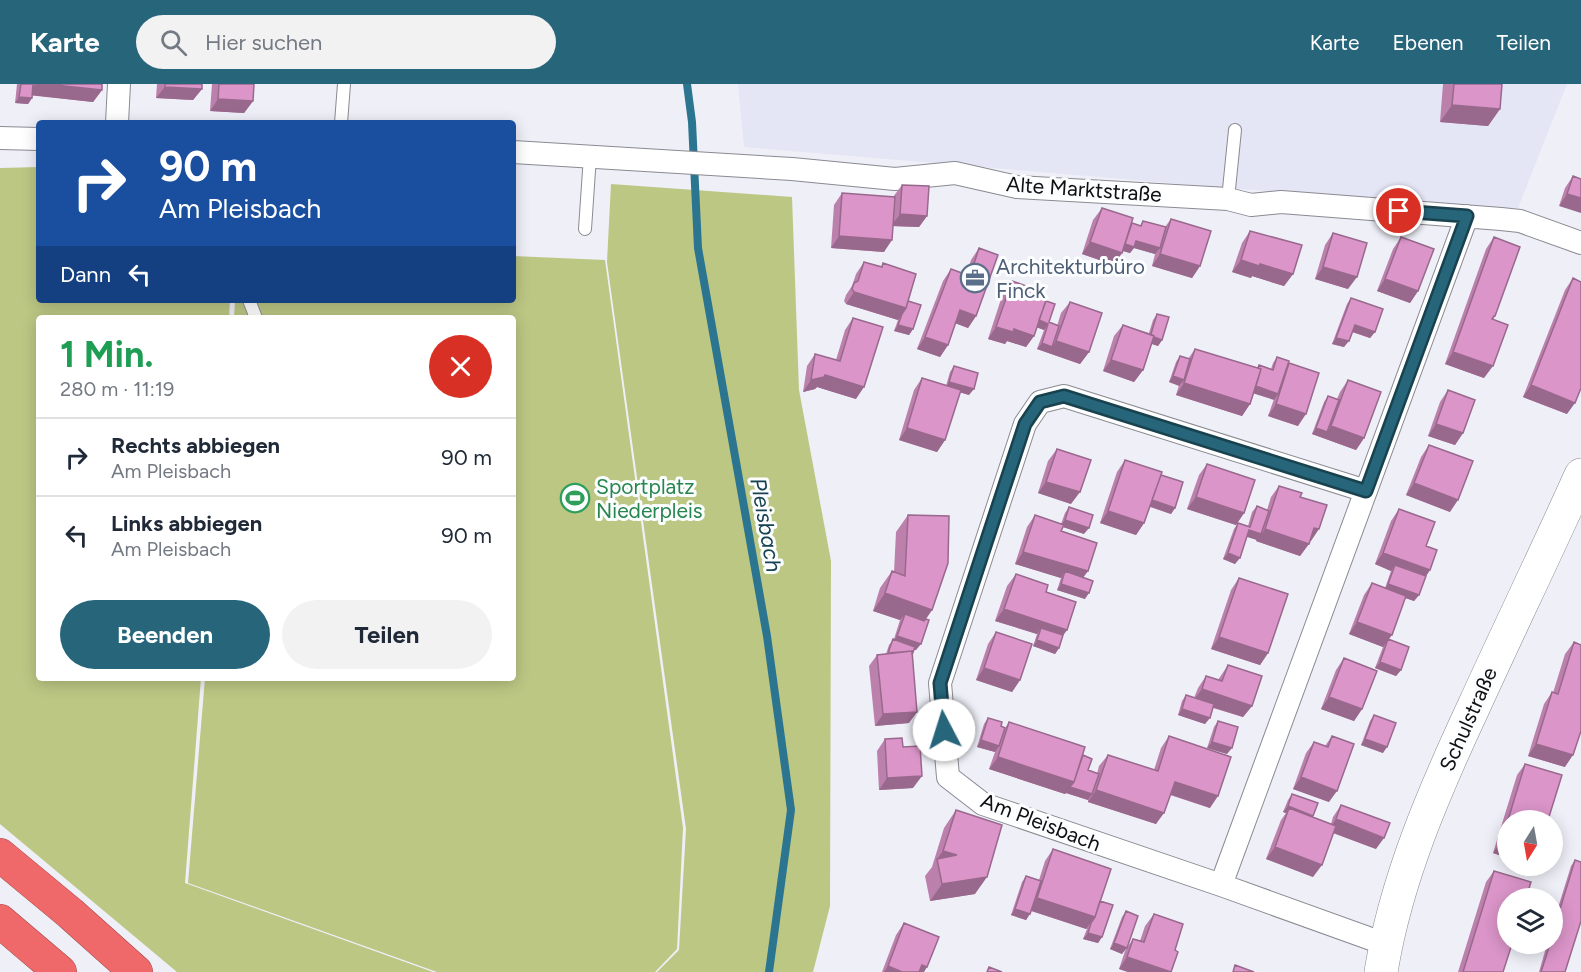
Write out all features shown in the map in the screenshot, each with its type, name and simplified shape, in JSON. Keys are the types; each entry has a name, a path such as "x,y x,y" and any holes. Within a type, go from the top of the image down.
{"highway":[{"path":"0,855 136,972"},
{"path":"0,921 60,972"}],"street":[{"path":"117,120 119,84"},
{"path":"0,138 36,139"},
{"name":"Alte Marktstraße","path":"516,152 792,169 895,179 956,173 1017,187 1228,199 1251,205 1281,202 1467,216 1520,221 1581,243"},
{"path":"1221,885 1467,216"},
{"name":"Am Pleisbach","path":"1366,491 1064,396 1040,402 1025,424 940,683 948,777 983,804 1221,885 1383,958"},
{"name":"Schulstraße","path":"1383,958 1397,898 1412,852 1453,751 1581,475"}],"lane":[{"path":"341,120 345,84"},
{"path":"1228,199 1235,130"},
{"path":"585,229 590,156"}],"shaded area":[{"path":"738,84 1567,84 1518,208 1468,208 744,147"}],"green space":[{"path":"36,167 36,303 230,303 229,315 36,315 36,681 201,681 185,883 433,972 177,972 0,824 0,168"},
{"path":"611,184 792,197 799,390 831,561 830,906 813,972 657,972 679,950 686,829 607,262"},
{"name":"Sportplatz Niederpleis","path":"516,256 605,260 683,828 677,949 655,972 437,972 188,883 205,681 516,681 516,315 234,315 235,303 516,303"}],"building":[{"path":"21,84 33,84 32,98 19,97"},
{"path":"46,84 102,84 102,90"},
{"path":"165,84 202,84 202,89 165,87"},
{"path":"219,84 254,84 253,101 218,99"},
{"path":"1454,84 1502,84 1500,109 1452,105"},
{"path":"1573,176 1581,179 1581,198 1567,194"},
{"path":"902,185 929,186 927,216 900,214"},
{"path":"842,193 895,197 892,240 839,236"},
{"path":"1102,208 1133,218 1122,253 1090,242"},
{"path":"1171,219 1211,231 1200,266 1160,254"},
{"path":"1143,221 1166,227 1160,248 1136,241 1134,247 1125,244 1132,223 1141,226"},
{"path":"1250,231 1302,245 1293,274 1241,260"},
{"path":"1333,233 1367,243 1357,277 1323,267"},
{"path":"1401,237 1434,249 1418,291 1385,279"},
{"path":"1494,237 1520,247 1492,319 1508,325 1493,366 1453,352"},
{"path":"979,248 998,255 976,316 960,310 948,345 925,337 951,269 970,276"},
{"path":"864,262 882,267 883,263 916,274 906,308 854,292 852,289 854,283 858,281"},
{"path":"1573,278 1581,282 1581,388 1575,403 1531,385"},
{"path":"1012,281 1047,297 1034,336 1014,329 1013,332 996,327"},
{"path":"1351,298 1383,309 1375,332 1355,325 1349,341 1336,338"},
{"path":"908,301 921,305 913,329 898,325"},
{"path":"1046,301 1055,304 1049,322 1059,326 1052,347 1042,343 1048,324 1039,320"},
{"path":"1070,302 1102,313 1089,352 1056,341"},
{"path":"1157,314 1169,317 1162,340 1151,334"},
{"path":"853,318 883,327 864,387 825,375 811,380 815,354 840,361"},
{"path":"1123,325 1154,336 1143,370 1111,360"},
{"path":"1195,349 1261,369 1250,404 1184,383"},
{"path":"1180,356 1190,359 1184,380 1173,376"},
{"path":"1277,357 1289,361 1278,394 1256,386 1261,369 1258,368 1259,365 1273,370"},
{"path":"1289,363 1319,373 1306,414 1276,404"},
{"path":"954,366 978,373 974,389 949,382"},
{"path":"922,378 961,390 945,440 907,428"},
{"path":"1348,380 1381,392 1364,438 1331,426"},
{"path":"1448,390 1475,400 1463,433 1436,424"},
{"path":"1328,396 1339,400 1327,432 1316,428"},
{"path":"1429,445 1473,461 1458,500 1414,483"},
{"path":"1057,449 1091,460 1080,492 1046,482"},
{"path":"1125,460 1162,472 1144,523 1108,511"},
{"path":"1207,464 1255,480 1244,513 1196,497"},
{"path":"1161,475 1183,482 1175,508 1152,500"},
{"path":"1279,486 1302,493 1300,497 1327,505 1319,529 1314,528 1309,544 1265,529"},
{"path":"1257,506 1269,511 1261,534 1249,530 1240,558 1228,553 1238,523 1250,527"},
{"path":"1069,507 1093,515 1089,528 1065,520"},
{"path":"1399,509 1435,522 1426,546 1437,550 1430,570 1383,553"},
{"path":"908,515 949,516 948,563 932,610 885,593 892,571 905,576"},
{"path":"1035,515 1064,525 1061,531 1097,543 1088,571 1023,552"},
{"path":"1395,565 1426,576 1419,595 1388,584"},
{"path":"1065,571 1093,581 1089,593 1061,584"},
{"path":"1016,574 1048,585 1046,592 1076,602 1067,630 1004,609"},
{"path":"1239,578 1288,594 1268,653 1219,637"},
{"path":"1372,583 1406,596 1392,635 1357,622"},
{"path":"905,614 924,621 929,620 921,644 897,636"},
{"path":"1041,628 1063,635 1059,648 1037,640"},
{"path":"996,632 1032,644 1020,680 984,668"},
{"path":"893,639 915,647 912,655 912,651 889,653"},
{"path":"1388,639 1409,647 1401,670 1380,662"},
{"path":"1574,642 1581,645 1581,731 1573,755 1536,744 1552,692 1558,694"},
{"path":"912,651 917,712 883,714 877,655"},
{"path":"1344,658 1377,671 1362,709 1329,697"},
{"path":"1228,665 1262,676 1252,706 1202,689 1206,676 1222,681"},
{"path":"1186,695 1214,704 1210,718 1182,709"},
{"path":"1374,715 1396,723 1387,747 1365,739"},
{"path":"988,718 1002,722 1001,726 1005,728 999,746 981,740"},
{"path":"1218,721 1238,727 1232,748 1212,742"},
{"path":"1009,722 1085,747 1074,782 998,757"},
{"path":"1169,736 1231,757 1218,796 1175,782 1164,813 1096,790 1108,755 1158,771"},
{"path":"1332,736 1354,744 1337,791 1301,777 1314,742 1328,747"},
{"path":"902,738 903,747 920,746 922,776 887,778 885,739"},
{"path":"1083,755 1092,759 1088,770 1099,774 1092,794 1070,787 1074,782"},
{"path":"1525,764 1562,775 1551,810 1511,810"},
{"path":"1292,794 1318,803 1313,816 1288,806"},
{"path":"1341,805 1390,823 1384,838 1336,819"},
{"path":"1289,808 1336,826 1322,865 1275,847"},
{"path":"956,810 1002,825 987,877 942,884 937,859 957,855 943,851"},
{"path":"1053,849 1111,869 1095,917 1037,898"},
{"path":"1575,860 1581,862 1581,921 1565,972 1541,972 1547,954 1563,954 1563,899"},
{"path":"1494,871 1497,872 1497,876 1511,876 1531,882 1529,888 1497,888 1497,954 1509,954 1503,972 1463,972"},
{"path":"1026,876 1041,881 1030,914 1015,909"},
{"path":"1100,901 1113,905 1102,937 1088,933"},
{"path":"1126,911 1138,916 1127,948 1114,943"},
{"path":"1154,914 1183,924 1175,950 1178,952 1171,972 1127,957 1133,939 1144,942"},
{"path":"904,923 939,937 927,967 922,965 919,972 902,972 888,966"},
{"path":"1235,965 1254,972 1233,972"},
{"path":"989,967 1002,972 987,972"}],"waterway":[{"name":"Pleisbach","path":"687,84 692,122 698,248 767,636 791,810 769,972"}],"place":[{"name":"Architekturbüro Finck","path":"975,278"},
{"name":"Sportplatz Niederpleis","path":"575,498"}],"route":[{"path":"944,730 940,683 1025,424 1040,402 1064,396 1366,491 1467,216 1399,211"}]}
